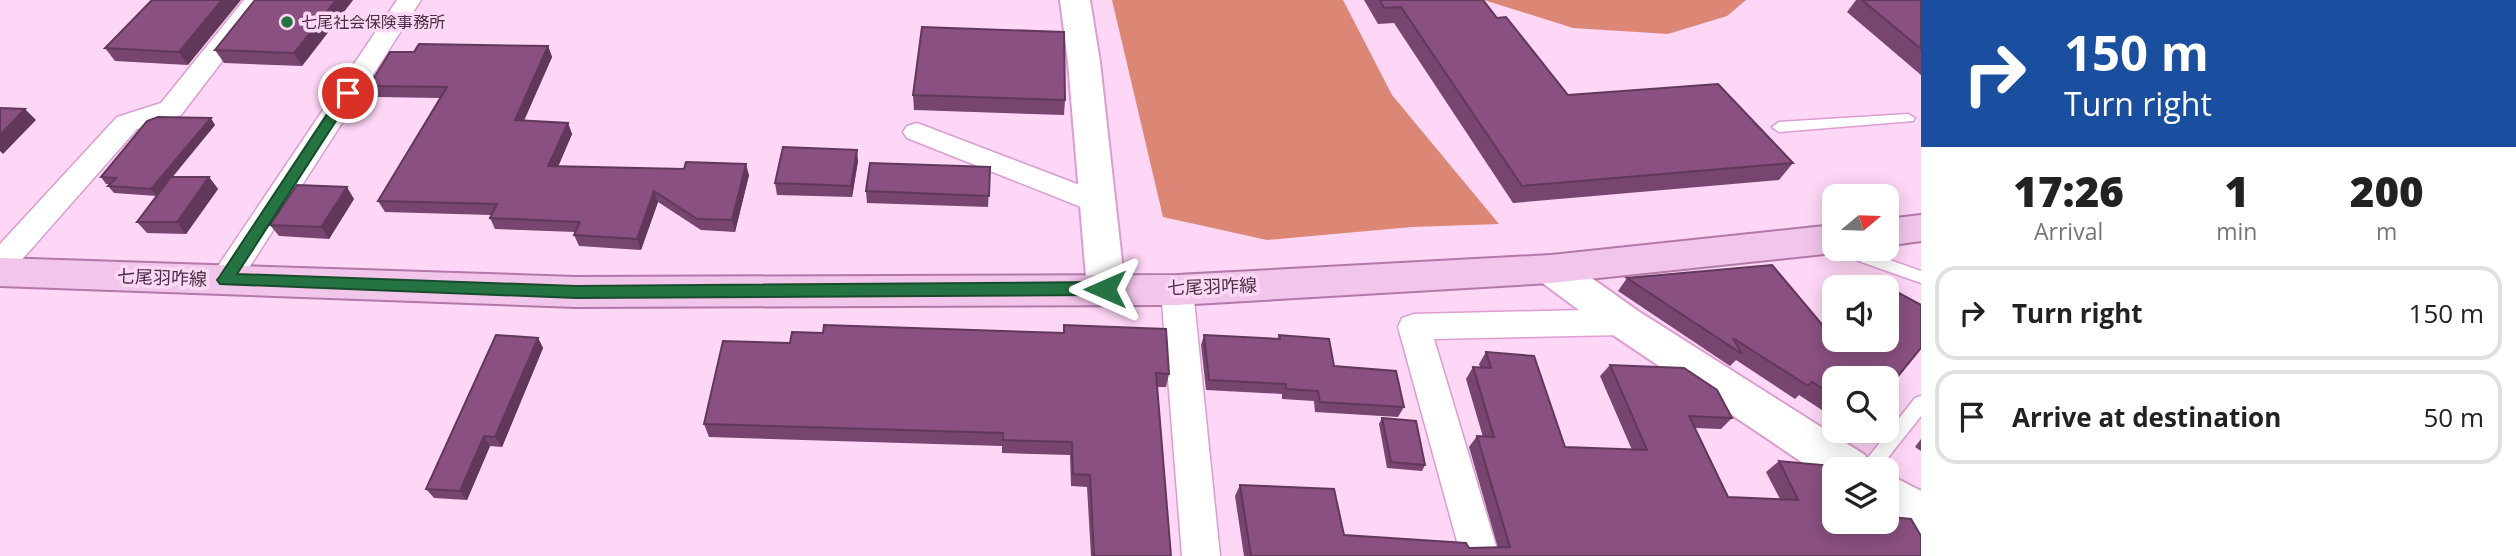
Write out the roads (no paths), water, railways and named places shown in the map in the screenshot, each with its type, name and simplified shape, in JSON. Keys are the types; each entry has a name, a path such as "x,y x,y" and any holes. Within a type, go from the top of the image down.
{"main road":[{"path":"1899,231 1921,228"},
{"name":"七尾羽咋線","path":"0,272 576,292 1177,290 1551,269 1822,245"}],"street":[{"path":"0,264 127,124 171,109 257,0"},
{"path":"225,280 409,0"},
{"path":"1075,0 1084,62 1105,289"},
{"path":"917,132 1096,202"},
{"path":"1551,269 1624,322 1831,457"},
{"path":"1177,290 1201,556"},
{"path":"1480,556 1414,327 1624,322"},
{"path":"1899,502 1921,516"}],"lane":[{"path":"1779,127 1908,118"},
{"path":"1877,261 1921,277"},
{"path":"1878,457 1921,403"}],"place":[{"name":"七尾社会保険事務所","path":"287,22"}]}
